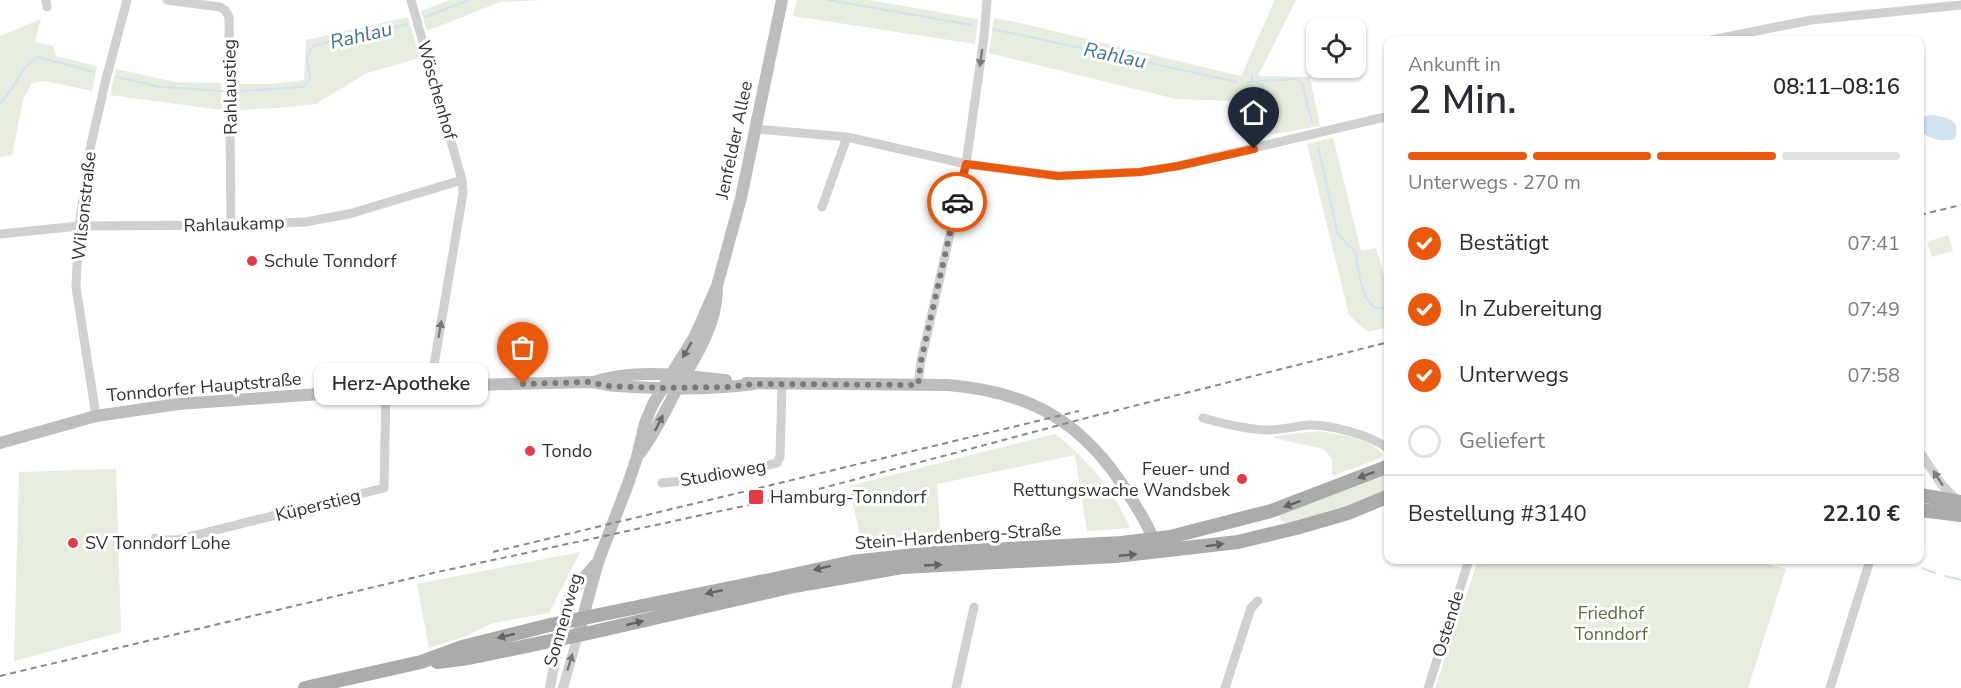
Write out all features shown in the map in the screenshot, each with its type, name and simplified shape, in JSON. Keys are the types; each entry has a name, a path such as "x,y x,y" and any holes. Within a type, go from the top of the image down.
{"main road":[{"name":"Jenfelder Allee","path":"672,374 695,336 717,286 741,198 782,0"},
{"name":"Jenfelder Allee","path":"678,387 701,347 717,307 717,286"},
{"name":"Tonndorfer Hauptstraße","path":"0,443 96,416 178,404 432,386 594,382 625,375 672,374 754,384"},
{"name":"Sonnenweg","path":"578,635 598,562 637,457 645,423 672,374"},
{"name":"Tonndorfer Hauptstraße","path":"594,382 607,386 663,388 727,387 754,384 948,385 996,391 1026,402 1064,423 1088,442 1111,467 1136,507 1156,546"},
{"name":"Sonnenweg","path":"637,457 651,438 678,387"},
{"name":"Stein-Hardenberg-Straße","path":"305,688 421,662 462,647 562,622 860,561 932,553 1122,543 1156,546 1205,529 1271,511 1384,468"},
{"path":"1924,496 1960,506"},
{"name":"Stein-Hardenberg-Straße","path":"421,662 469,658 794,586 902,567 1156,546 1238,542 1348,513 1384,498"},
{"path":"1924,510 1960,506"},
{"name":"Sonnenweg","path":"559,639 568,603 576,587 598,562"}],"street":[{"name":"Wilsonstraße","path":"96,416 76,287 79,226 90,148 127,0"},
{"name":"Rahlaustieg","path":"167,0 220,7 229,17 231,225"},
{"name":"Wöschenhof","path":"411,0 464,193 432,386"},
{"path":"918,385 921,361 966,164 987,0"},
{"path":"1731,36 1811,20 1961,5"},
{"path":"756,129 847,137 966,164 1058,176 1140,172 1178,166 1384,117"},
{"path":"822,207 847,137"},
{"name":"Rahlaukamp","path":"0,234 79,226 304,222 349,214 462,180"},
{"name":"Studioweg","path":"662,483 713,478 777,463 780,457 782,384"},
{"name":"Küperstieg","path":"155,538 176,540 384,488 386,390"},
{"path":"1203,418 1235,426 1268,430 1308,425 1324,426 1371,438 1384,446"},
{"path":"1924,458 1960,506"},
{"name":"Ostende","path":"1428,688 1468,564"},
{"path":"1830,688 1869,564"},
{"path":"1225,688 1251,608 1258,601"},
{"path":"956,688 974,608"},
{"name":"Sonnenweg","path":"563,688 578,635"},
{"name":"Sonnenweg","path":"550,688 559,639"}],"green space":[{"path":"450,0 544,0 500,2 427,31 421,11"},
{"path":"797,0 869,0 978,19 975,44 793,16"},
{"path":"1275,0 1296,0 1258,76 1310,78 1320,126 1246,139 1236,101 1176,99 989,53 994,18 1020,23 1241,76"},
{"path":"408,17 420,58 367,73 316,104 235,110 237,84 271,84 304,80 306,40"},
{"path":"41,19 35,42 53,46 56,56 97,66 92,91 45,81 32,83 23,100 12,155 0,157 0,36"},
{"path":"116,69 175,82 221,83 222,110 110,95"},
{"path":"1333,138 1361,251 1376,248 1384,276 1384,328 1368,332 1349,315 1307,144"},
{"path":"1948,235 1953,251 1932,257 1927,242"},
{"path":"1319,431 1362,440 1377,449 1382,454 1381,458 1332,476 1332,459 1324,449 1274,438 1274,436"},
{"path":"1055,434 1089,465 1108,488 1130,528 1087,531 1075,455 937,484 941,540 862,546 849,486"},
{"name":"SV Tonndorf Lohe","path":"116,469 121,632 14,661 19,472"},
{"path":"1384,472 1384,490 1354,505 1293,525 1282,521 1278,514"},
{"path":"580,552 549,613 493,623 468,635 429,648 417,584"},
{"name":"Friedhof Tonndorf","path":"1477,564 1765,564 1786,569 1748,688 1435,688"}],"water":[{"path":"1934,115 1953,121 1957,128 1955,139 1937,140 1924,133 1925,116"}],"waterway":[{"name":"Rahlau","path":"425,17 469,0"},
{"name":"Rahlau","path":"828,0 972,25"},
{"name":"Rahlau","path":"240,91 304,87 310,78 307,57 313,46 408,24"},
{"name":"Rahlau","path":"993,29 1237,82"},
{"name":"Rahlau","path":"0,103 26,66 38,57 94,72"},
{"name":"Rahlau","path":"1252,75 1252,82"},
{"name":"Rahlau","path":"116,77 160,87 224,91"},
{"name":"Rahlau","path":"1248,82 1296,79 1302,83 1312,122"},
{"name":"Rahlau","path":"1318,147 1338,235 1355,252 1366,298 1374,307 1384,308"},
{"name":"Rahlau","path":"1922,568 1935,573"},
{"name":"Rahlau","path":"1945,576 1961,580"}],"railway":[{"path":"1924,214 1961,205"},
{"path":"0,676 433,573 804,493 1090,417 1384,343"},
{"path":"493,552 1079,411"}],"way so far":[{"path":"523,384 594,382 607,386 647,388 727,387 754,384 918,385 918,374 957,202"}],"place":[{"name":"Schule Tonndorf","path":"252,261"},
{"name":"Herz-Apotheke","path":"523,384"},
{"name":"Tondo","path":"530,451"},
{"name":"Feuer- und Rettungswache Wandsbek","path":"1242,479"},
{"name":"Hamburg-Tonndorf","path":"756,497"},
{"name":"SV Tonndorf Lohe","path":"73,543"}],"route":[{"path":"957,202 966,164 1058,176 1140,172 1254,149"}]}
